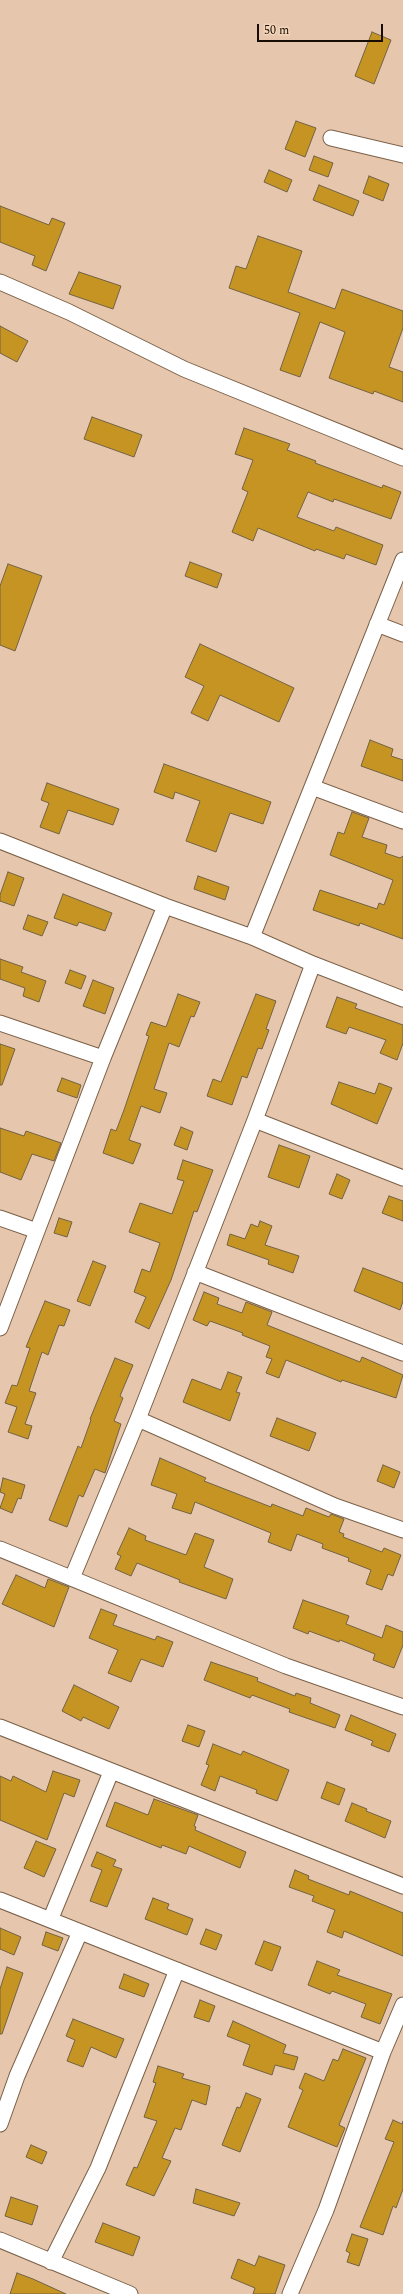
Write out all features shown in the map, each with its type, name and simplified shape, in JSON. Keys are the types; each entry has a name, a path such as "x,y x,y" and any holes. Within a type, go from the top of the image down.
{"street":[{"path":"331,138 403,155"},
{"path":"0,282 69,312 184,369 403,458"},
{"path":"252,937 403,560"},
{"path":"377,624 403,634"},
{"path":"312,787 403,821"},
{"path":"0,840 165,906 252,937 313,964 403,999"},
{"path":"0,1328 103,1058 165,906"},
{"path":"72,1578 138,1419 255,1120 313,964"},
{"path":"0,1024 103,1058"},
{"path":"255,1120 403,1178"},
{"path":"0,1218 37,1230"},
{"path":"195,1272 403,1353"},
{"path":"138,1419 336,1506 403,1530"},
{"path":"0,1549 286,1666 403,1708"},
{"path":"0,1727 403,1886"},
{"path":"51,1918 111,1772"},
{"path":"0,1900 51,1918 80,1932 383,2052"},
{"path":"0,2124 17,2076 80,1932"},
{"path":"51,2262 98,2168 177,1970"},
{"path":"290,2294 326,2210 383,2052 403,2005"},
{"path":"0,2240 130,2294"}],"building":[{"path":"372,32 391,40 374,84 355,76"},
{"path":"296,121 316,128 305,157 285,149"},
{"path":"314,156 333,163 328,177 309,170"},
{"path":"269,170 292,180 287,192 264,182"},
{"path":"369,176 389,184 383,201 363,193"},
{"path":"319,185 359,201 353,216 313,200"},
{"path":"0,206 49,225 52,218 65,223 46,271 32,265 35,256 0,242"},
{"path":"258,236 302,251 288,292 335,309 342,289 403,311 403,328 389,367 403,372 403,402 374,391 373,394 329,378 345,332 320,322 300,377 280,370 300,313 229,288 236,266 246,269"},
{"path":"79,272 121,286 113,309 69,294"},
{"path":"0,326 28,341 17,362 0,353"},
{"path":"92,417 142,435 134,457 84,439"},
{"path":"244,428 290,444 287,450 316,461 315,463 382,488 383,485 401,492 391,519 334,499 333,502 308,492 297,517 334,531 336,527 383,545 376,565 346,554 344,559 316,549 315,551 258,528 253,541 232,532 248,492 242,489 253,460 235,454"},
{"path":"190,562 222,574 217,588 185,576"},
{"path":"8,564 42,576 15,651 0,645 0,586"},
{"path":"200,644 294,688 279,722 220,695 208,721 191,713 204,686 185,677"},
{"path":"370,740 393,749 391,756 403,760 403,781 361,766"},
{"path":"164,764 271,802 263,824 230,813 216,852 186,841 200,801 175,792 173,799 154,792"},
{"path":"47,783 119,809 113,825 68,810 59,834 40,827 49,803 41,800"},
{"path":"352,812 369,818 362,837 387,845 385,853 400,858 403,856 403,939 360,923 359,926 313,910 320,890 377,909 379,903 384,905 393,880 330,855 338,832 344,834"},
{"path":"8,872 24,878 14,906 0,901 0,895"},
{"path":"198,876 229,887 225,900 194,889"},
{"path":"63,894 112,913 105,931 79,922 77,926 54,918"},
{"path":"28,915 48,922 42,936 23,929"},
{"path":"0,959 23,967 21,972 46,981 39,1002 23,996 25,988 0,979"},
{"path":"70,970 86,976 81,989 65,983"},
{"path":"93,980 114,988 105,1014 83,1006"},
{"path":"178,994 200,1002 194,1017 191,1016 179,1047 169,1043 154,1089 167,1093 160,1113 141,1106 129,1140 141,1144 133,1164 103,1153 111,1129 116,1131 124,1110 149,1036 146,1035 151,1022 166,1027"},
{"path":"256,994 276,1001 266,1029 269,1030 262,1049 258,1048 247,1078 242,1076 232,1105 207,1096 213,1079 221,1082"},
{"path":"337,997 357,1004 355,1008 403,1025 403,1043 397,1060 380,1053 386,1040 349,1027 346,1034 326,1027"},
{"path":"0,1044 15,1049 2,1085 0,1085"},
{"path":"62,1078 81,1085 77,1098 57,1091"},
{"path":"339,1082 375,1094 379,1083 392,1088 377,1124 331,1104"},
{"path":"181,1127 193,1132 187,1150 174,1145"},
{"path":"0,1128 24,1136 26,1131 61,1143 54,1161 32,1154 21,1180 0,1172"},
{"path":"279,1145 310,1156 299,1188 268,1177"},
{"path":"183,1160 213,1170 197,1212 194,1211 171,1280 149,1329 135,1322 146,1297 134,1292 142,1269 150,1272 160,1243 129,1232 140,1203 172,1214 184,1181 177,1179"},
{"path":"337,1174 350,1180 342,1199 329,1194"},
{"path":"389,1196 403,1201 403,1221 382,1213"},
{"path":"59,1218 72,1222 67,1237 54,1233"},
{"path":"260,1221 272,1226 265,1245 299,1256 293,1273 268,1264 269,1260 227,1245 230,1234 245,1239 251,1224 258,1227"},
{"path":"93,1261 106,1266 90,1306 77,1301"},
{"path":"363,1268 403,1283 403,1301 400,1310 354,1291"},
{"path":"204,1292 219,1298 217,1304 242,1313 246,1302 272,1312 267,1325 360,1362 362,1357 403,1375 396,1398 342,1380 341,1382 286,1360 279,1378 266,1373 272,1359 266,1357 270,1346 242,1335 243,1333 210,1321 207,1326 193,1320"},
{"path":"45,1301 70,1310 64,1326 59,1325 48,1355 42,1352 29,1391 36,1393 25,1424 32,1426 28,1439 8,1432 17,1407 5,1403 12,1385 17,1386 30,1348 26,1347"},
{"path":"115,1358 133,1365 120,1396 123,1398 114,1421 121,1424 105,1473 95,1469 83,1497 79,1495 67,1527 49,1520 78,1446 81,1448 91,1420 90,1419"},
{"path":"228,1372 242,1377 236,1392 240,1393 230,1421 183,1402 192,1379 221,1390"},
{"path":"277,1418 316,1433 309,1451 270,1436"},
{"path":"160,1458 206,1478 204,1481 271,1507 272,1504 303,1516 306,1508 329,1517 331,1514 344,1519 339,1532 344,1534 343,1537 382,1552 384,1548 401,1555 393,1576 388,1574 382,1590 366,1584 371,1570 348,1561 349,1558 322,1548 323,1544 297,1534 291,1551 268,1542 271,1533 195,1502 191,1514 172,1508 177,1494 151,1485"},
{"path":"383,1465 400,1472 394,1488 377,1481"},
{"path":"3,1478 25,1485 21,1499 18,1498 12,1513 0,1508 5,1494 0,1492"},
{"path":"129,1528 146,1536 145,1540 186,1555 195,1533 214,1540 204,1567 233,1579 226,1599 179,1582 180,1580 137,1563 131,1576 115,1569 121,1556 117,1554"},
{"path":"16,1575 45,1588 48,1579 69,1587 54,1627 2,1604"},
{"path":"303,1600 349,1616 346,1624 382,1638 386,1625 403,1632 403,1645 394,1668 373,1660 375,1654 340,1640 339,1642 309,1631 308,1634 293,1628"},
{"path":"101,1609 117,1615 113,1625 155,1640 157,1636 173,1642 163,1667 141,1659 131,1682 108,1673 118,1650 89,1638"},
{"path":"211,1662 258,1678 257,1681 295,1696 296,1693 311,1698 310,1703 340,1715 335,1728 289,1712 290,1709 252,1695 250,1698 204,1680"},
{"path":"74,1685 119,1707 109,1729 83,1717 81,1721 62,1711"},
{"path":"351,1715 396,1734 389,1752 371,1745 373,1741 345,1730"},
{"path":"188,1725 205,1731 199,1747 182,1741"},
{"path":"213,1744 241,1755 243,1751 289,1770 277,1801 256,1793 257,1790 220,1776 215,1791 201,1785 209,1765 206,1764"},
{"path":"53,1771 80,1780 74,1797 64,1793 47,1840 0,1820 0,1776 11,1781 13,1776 46,1792"},
{"path":"327,1782 345,1789 339,1805 321,1798"},
{"path":"154,1799 198,1815 194,1826 196,1827 195,1830 246,1852 240,1868 189,1846 186,1854 162,1845 161,1848 106,1826 115,1802 148,1815"},
{"path":"352,1803 367,1809 366,1811 391,1821 385,1838 345,1821"},
{"path":"36,1841 56,1849 44,1877 24,1868"},
{"path":"97,1852 116,1860 113,1866 122,1869 107,1907 90,1901 102,1870 91,1866"},
{"path":"295,1870 309,1876 308,1879 349,1895 350,1891 403,1913 403,1956 344,1931 342,1938 327,1932 335,1910 312,1901 314,1896 289,1887"},
{"path":"153,1898 169,1904 167,1909 193,1919 187,1935 145,1919"},
{"path":"0,1928 21,1937 14,1955 0,1949"},
{"path":"206,1929 222,1935 216,1950 200,1944"},
{"path":"46,1932 63,1938 58,1951 42,1945"},
{"path":"264,1941 281,1947 272,1971 255,1964"},
{"path":"317,1961 340,1970 337,1975 392,1994 380,2024 361,2017 366,2004 332,1991 330,1994 308,1985"},
{"path":"7,1967 23,1973 2,2034 0,2034 0,1989"},
{"path":"124,1974 149,1984 144,1997 119,1988"},
{"path":"200,2000 215,2006 209,2022 194,2017"},
{"path":"73,2019 124,2039 116,2058 91,2047 83,2067 67,2061 75,2040 66,2036"},
{"path":"233,2021 286,2045 283,2053 298,2057 294,2070 275,2065 272,2075 243,2065 250,2045 227,2036"},
{"path":"343,2049 366,2058 339,2125 345,2128 337,2147 288,2127 303,2090 299,2088 305,2073 324,2081 333,2059 338,2061"},
{"path":"158,2066 184,2074 182,2078 210,2086 206,2105 192,2100 181,2130 175,2128 162,2158 171,2161 154,2196 126,2185 134,2167 137,2168 157,2121 144,2117 156,2083 153,2082"},
{"path":"246,2093 261,2099 240,2152 222,2145 237,2107 240,2108"},
{"path":"393,2120 402,2124 403,2121 403,2189 396,2208 393,2206 383,2235 360,2227 394,2142 385,2139"},
{"path":"31,2145 47,2152 42,2164 26,2157"},
{"path":"196,2189 240,2203 234,2216 193,2203"},
{"path":"11,2197 38,2206 32,2225 5,2216"},
{"path":"103,2223 140,2237 133,2256 95,2242"},
{"path":"352,2234 368,2239 359,2266 347,2262 350,2253 346,2251"},
{"path":"259,2256 285,2265 275,2294 253,2294 255,2288 231,2278 238,2259 255,2266"},
{"path":"17,2273 33,2279 66,2294 10,2294"}]}
